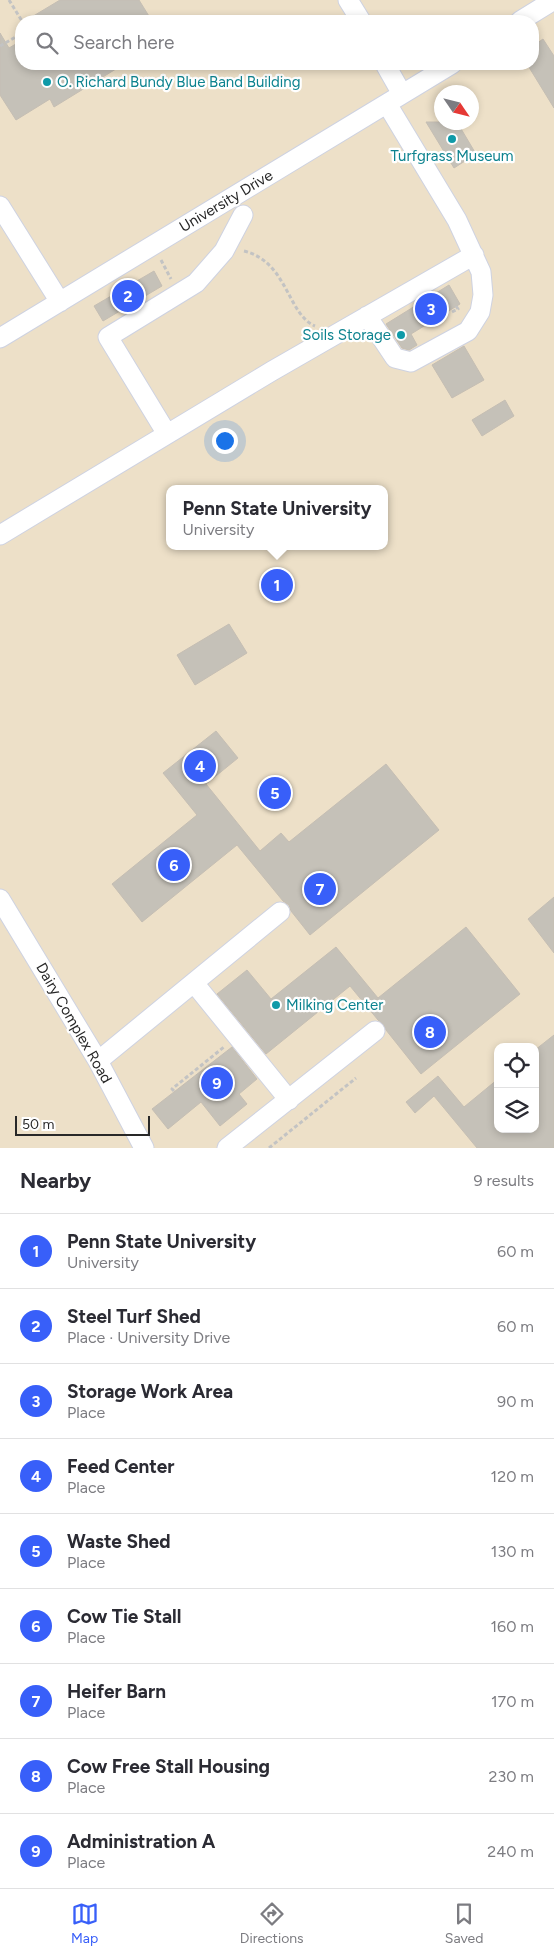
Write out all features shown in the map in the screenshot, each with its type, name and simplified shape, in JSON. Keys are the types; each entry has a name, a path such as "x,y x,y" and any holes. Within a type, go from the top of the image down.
{"street":[{"path":"348,0 357,15"},
{"path":"530,15 554,0"},
{"path":"366,316 394,358 411,362 431,353 468,331 480,312 483,295 481,272 474,255 395,99 387,70"},
{"name":"University Drive","path":"0,338 442,70"},
{"path":"0,206 60,302"},
{"path":"167,434 108,337 196,283 227,247 244,215"},
{"path":"0,535 366,316 474,255"},
{"name":"Dairy Complex Road","path":"0,899 98,1061 144,1148"},
{"path":"98,1061 280,912"},
{"path":"194,983 289,1100"},
{"path":"227,1148 375,1031"}],"path":[{"path":"9,0 18,15"},
{"path":"0,45 15,37"},
{"path":"227,247 248,252 267,263 280,278 303,317 311,324 320,327"},
{"path":"159,257 178,294"},
{"path":"452,312 458,309 456,306"},
{"path":"174,1091 172,1089 214,1059 237,1036"},
{"path":"269,1148 356,1078"}],"shaded area":[{"path":"0,0 554,0 554,1148 0,1148"}],"building":[{"path":"60,0 139,0 148,15 35,15"},
{"name":"O. Richard Bundy Blue Band Building","path":"0,33 9,48 15,44 15,70 114,70 54,107 50,99 16,120 0,95"},
{"path":"543,39 554,56 554,108 531,70 539,70 539,42"},
{"name":"Turfgrass Museum","path":"426,122 434,122 434,130 462,130 476,154 454,168"},
{"path":"154,271 162,286 103,321 94,306"},
{"path":"449,285 460,304 411,334 417,345 409,350 402,348 386,324"},
{"path":"464,346 484,380 452,398 432,365"},
{"path":"505,400 514,416 482,436 472,420"},
{"path":"229,624 247,653 195,685 177,655"},
{"path":"216,731 238,758 206,784 260,851 281,833 289,842 386,764 439,830 310,935 291,911 289,905 283,901 237,845 142,922 112,884 197,815 163,773"},
{"path":"274,778 290,798 277,808 261,789"},
{"path":"554,897 554,953 528,919"},
{"path":"466,927 520,994 421,1074 383,1024 350,986 266,1054 217,994 247,970 271,999 336,947 378,998"},
{"path":"554,1035 554,1148 477,1148 434,1096 415,1113 406,1102 438,1076 464,1107 494,1082 494,1133 539,1133 539,1047"},
{"path":"232,1047 257,1079 239,1094 247,1104 220,1126 201,1102 168,1129 152,1109"}],"place":[{"name":"O. Richard Bundy Blue Band Building","path":"47,82"},
{"name":"Turfgrass Museum","path":"452,139"},
{"name":"Steel Turf Shed","path":"128,296"},
{"name":"Storage Work Area","path":"431,309"},
{"name":"Soils Storage","path":"401,335"},
{"name":"Penn State University","path":"277,585"},
{"name":"Feed Center","path":"200,766"},
{"name":"Waste Shed","path":"275,793"},
{"name":"Cow Tie Stall","path":"174,865"},
{"name":"Heifer Barn","path":"320,889"},
{"name":"Milking Center","path":"276,1005"},
{"name":"Cow Free Stall Housing","path":"430,1032"},
{"name":"Administration A","path":"217,1083"}]}
